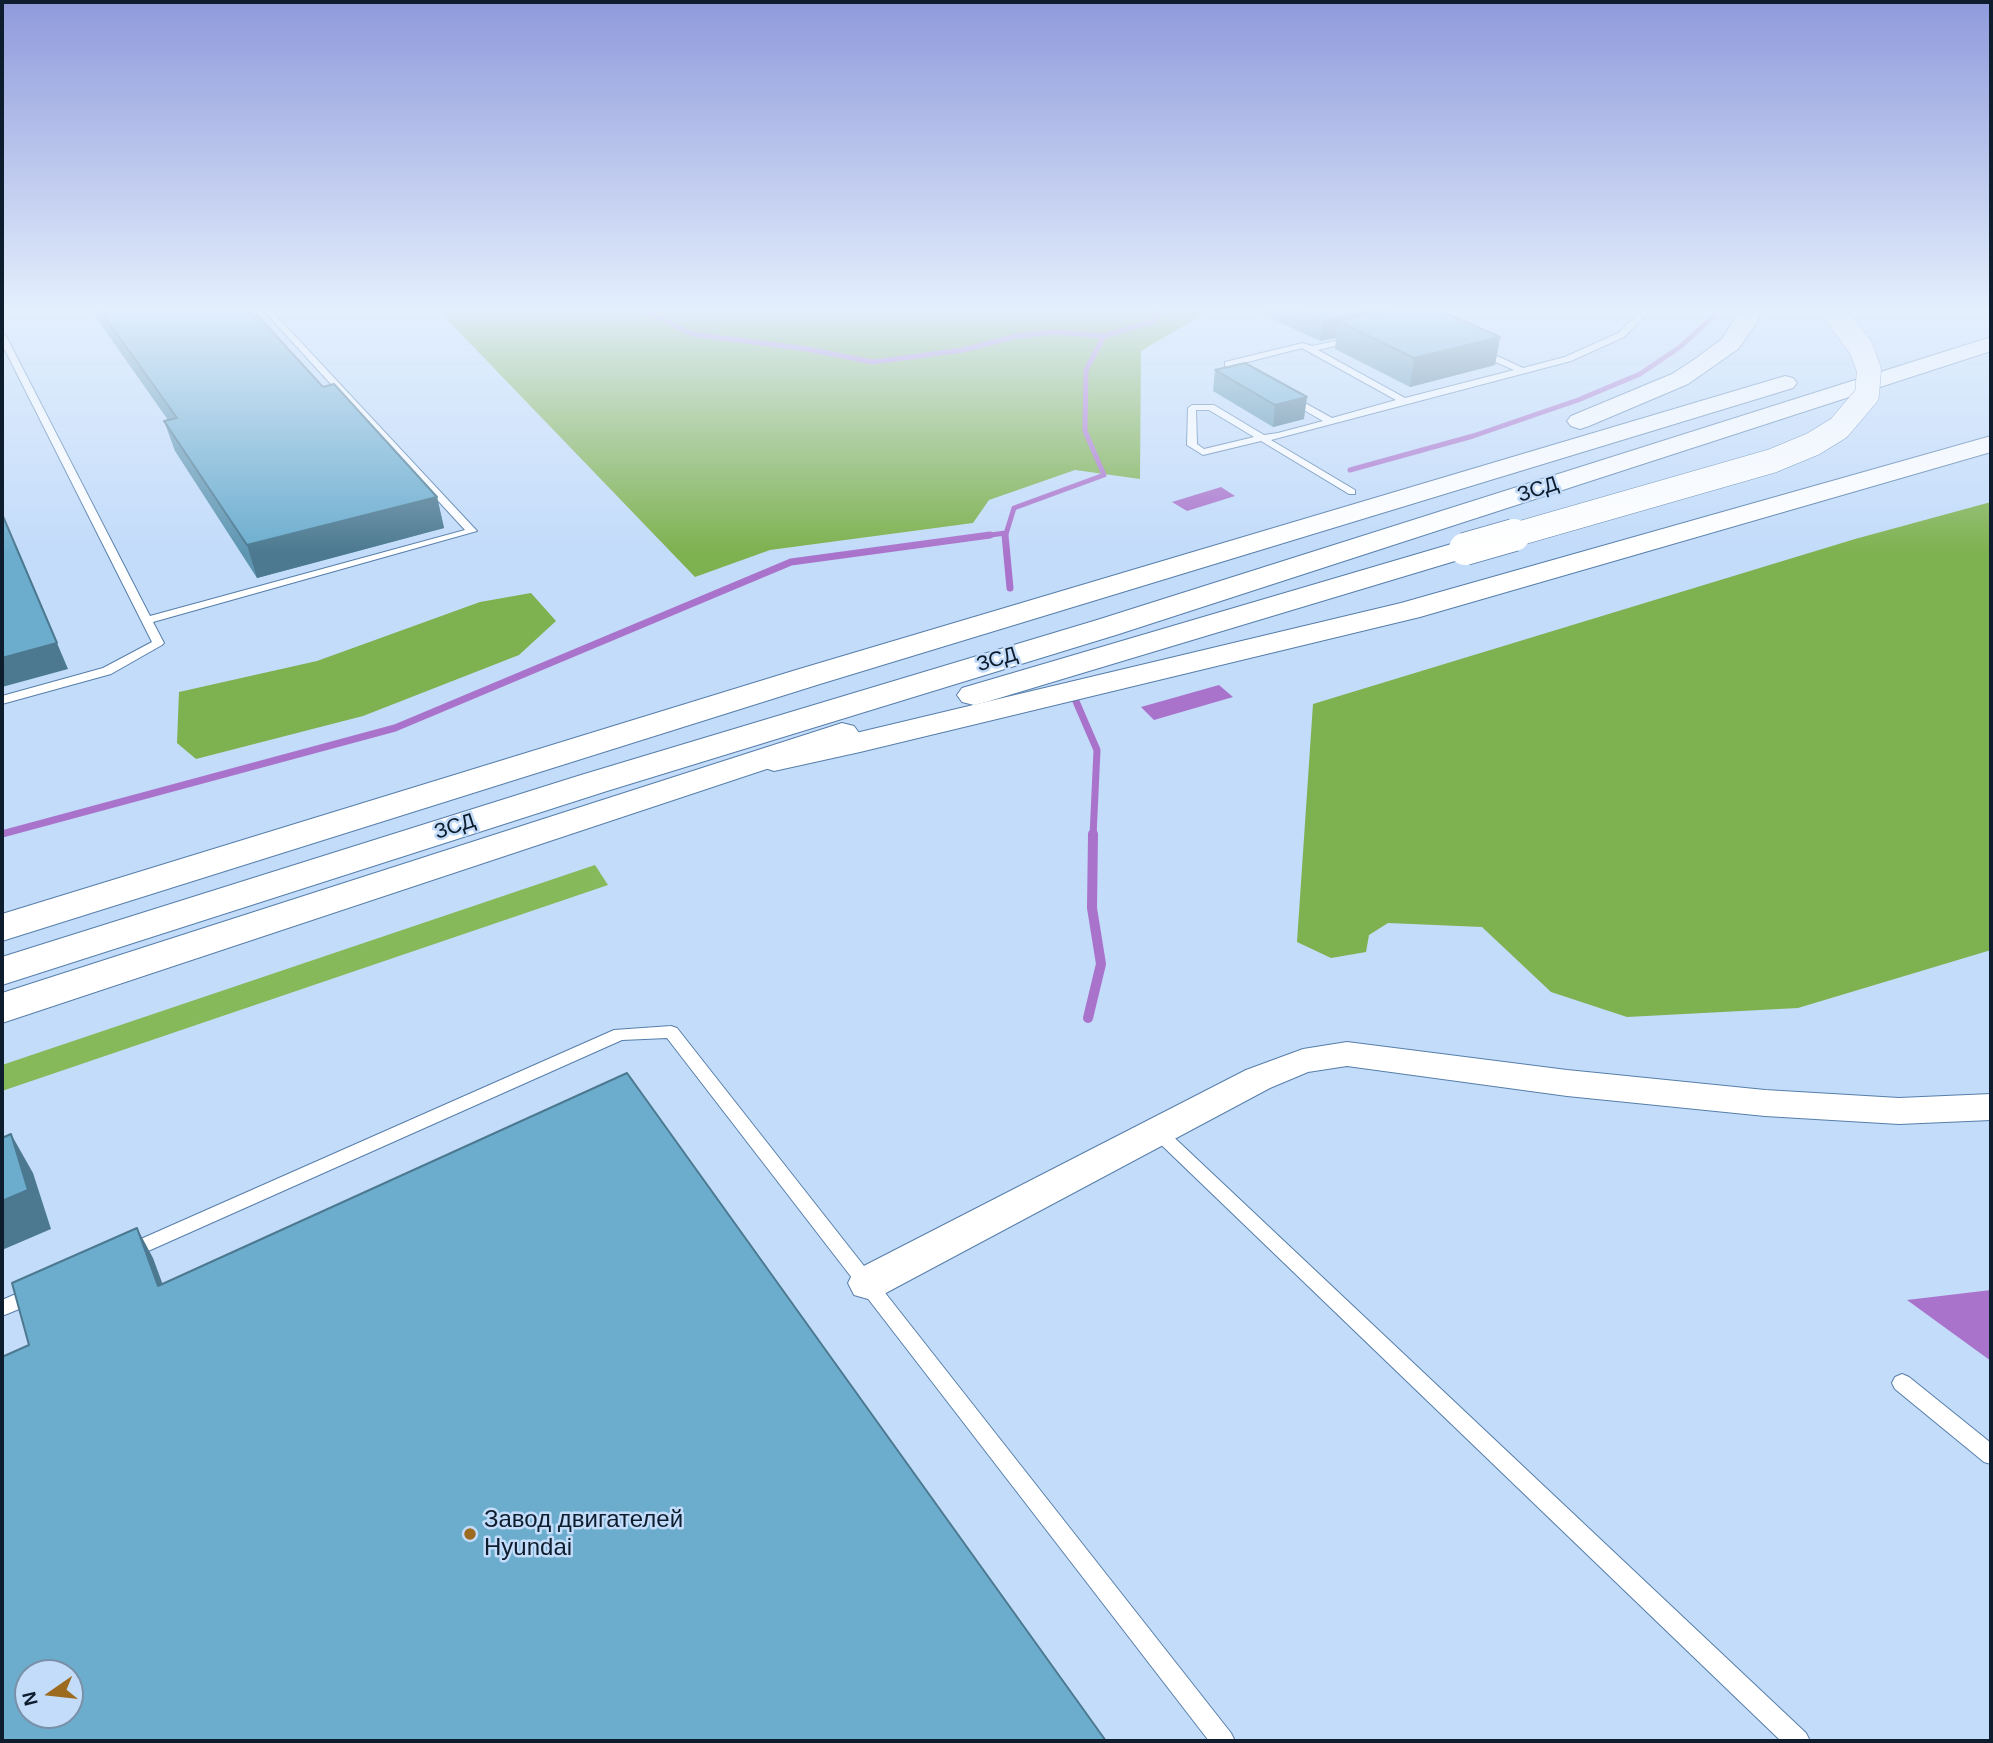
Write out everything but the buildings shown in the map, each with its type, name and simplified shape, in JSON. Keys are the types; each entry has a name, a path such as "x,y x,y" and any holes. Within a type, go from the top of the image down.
{"main road":[{"path":"570,750 895,628 1534,438 1654,390"},
{"name":"ЗСД","path":"2,928 570,750 1761,390"},
{"name":"ЗСД","path":"2,971 633,771 1108,627 1847,390"},
{"path":"2,1008 852,730 1772,461 1813,444 1839,428 1867,395 1867,390"},
{"path":"739,768 860,742 1409,610 1991,444"}],"street":[{"path":"868,1283 1258,1079 1303,1060 1347,1054 1567,1083 1765,1104 1899,1111 1991,1107"}],"lane":[{"path":"2,701 107,671 158,643 30,390"},
{"path":"146,620 472,531 341,390"},
{"path":"1385,390 1404,401"},
{"path":"1352,492 1262,438 1211,407 1192,408 1192,445 1203,452 1262,438 1330,421 1446,390"},
{"path":"1285,396 1330,421"},
{"path":"111,1260 620,1034 671,1032 1223,1741"},
{"path":"1157,1131 1798,1741"},
{"path":"2,1308 50,1287"},
{"path":"1902,1383 1991,1455"}],"green space":[{"path":"515,390 1141,390 1140,479 1075,470 989,500 973,523 770,550 695,577"},
{"path":"1991,502 1991,950 1798,1008 1627,1017 1551,992 1482,927 1388,923 1369,935 1366,952 1331,958 1297,942 1313,704 1855,539"},
{"path":"531,593 556,621 519,655 363,716 196,759 177,743 179,692 317,661 480,602"},
{"path":"595,865 608,885 2,1091 2,1065"}],"shaded area":[{"path":"1221,487 1235,496 1187,511 1172,502"},
{"path":"1219,685 1233,697 1154,720 1141,707"},
{"path":"1991,1290 1991,1361 1907,1300"}],"waterway":[{"path":"1005,537 1014,508 1104,475 1085,431 1086,390"},
{"path":"1350,470 1473,436 1601,390"},
{"path":"977,537 1005,533"},
{"path":"2,834 395,728 791,562 990,535"},
{"path":"1005,537 1010,588"},
{"path":"1075,699 1097,750 1093,836"},
{"path":"1088,1018 1101,964 1092,908 1093,834"}],"place":[{"name":"Завод двигателей Hyundai","path":"470,1534"}]}
